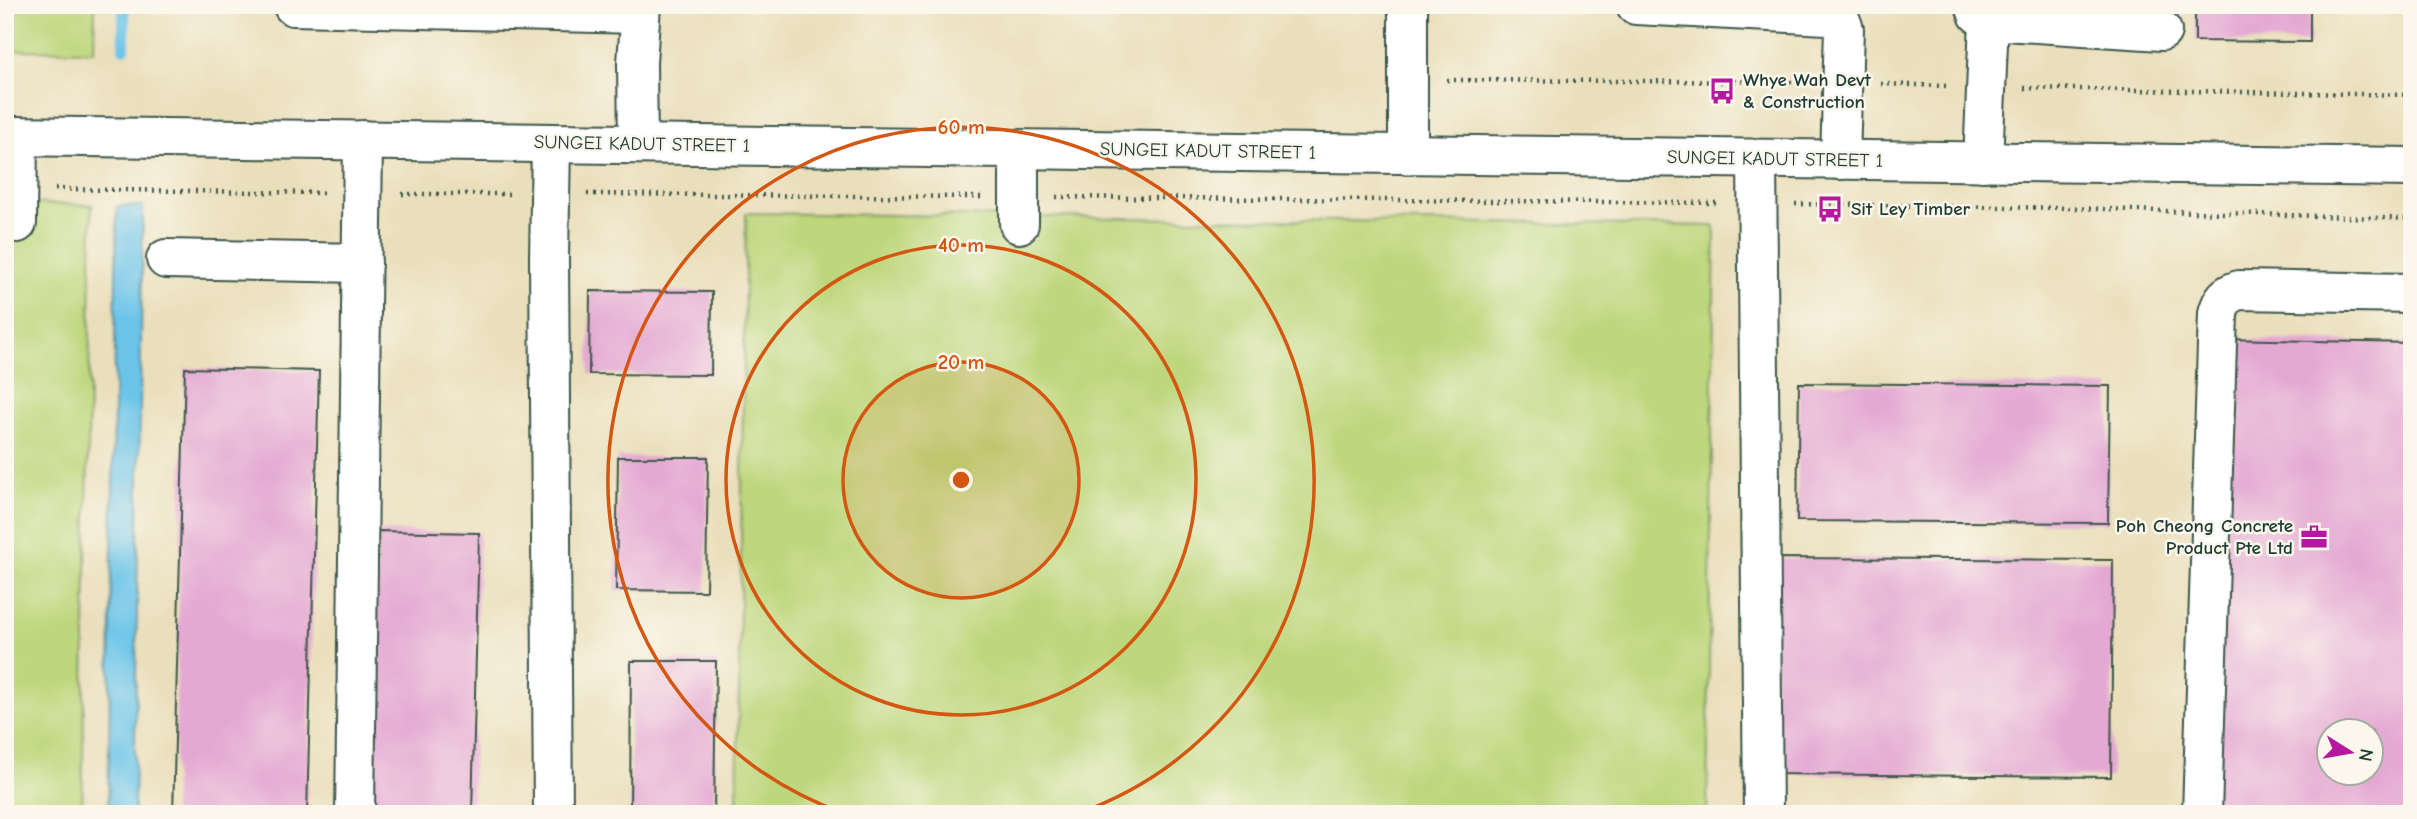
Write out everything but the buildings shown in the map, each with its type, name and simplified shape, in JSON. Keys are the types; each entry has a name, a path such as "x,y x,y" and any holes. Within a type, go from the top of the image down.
{"street":[{"path":"1408,5 1408,155"},
{"path":"1636,5 1834,17 1844,29 1840,160"},
{"path":"293,6 640,10 637,63 638,144"},
{"path":"1983,162 1986,88 1982,13 2162,31"},
{"path":"11,136 17,206"},
{"name":"SUNGEI KADUT STREET 1","path":"11,136 2412,167"},
{"path":"355,814 363,140"},
{"path":"551,144 553,814"},
{"path":"1019,149 1019,210"},
{"path":"1758,159 1763,814"},
{"path":"166,259 362,263"},
{"path":"2202,814 2218,313 2222,300 2239,290 2412,293"}],"path":[{"path":"1406,80 1843,82 1986,88 2412,95"},
{"path":"17,206 362,194 550,194 1019,210 1757,204 2070,208 2412,219"}],"green space":[{"path":"5,5 95,5 94,51 5,50"},
{"path":"5,203 92,205 82,814 5,814"},
{"path":"746,213 1715,226 1707,814 737,814"}],"water":[{"path":"117,206 143,206 134,814 108,814"}],"waterway":[{"path":"124,5 124,48"}],"place":[{"name":"Whye Wah Devt & Construction","path":"1722,91"},
{"name":"Sit Ley Timber","path":"1830,209"},
{"name":"Poh Cheong Concrete Product Pte Ltd","path":"2314,537"}]}
